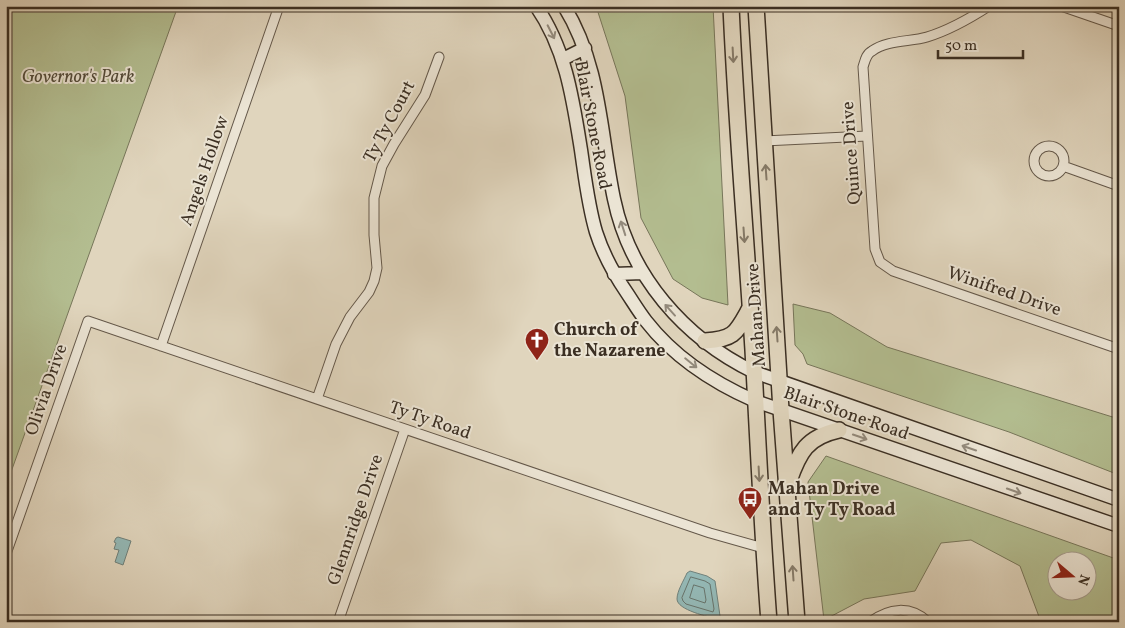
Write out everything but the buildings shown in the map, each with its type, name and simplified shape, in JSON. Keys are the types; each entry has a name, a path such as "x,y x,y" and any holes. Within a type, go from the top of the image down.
{"main road":[{"name":"Blair Stone Road","path":"536,6 549,29 562,59 573,102 588,199 597,233 614,274 646,321 668,345 698,370 755,401 1119,526"},
{"name":"Blair Stone Road","path":"564,6 585,48 597,89 614,200 628,243 643,273 666,306 685,326 704,342 740,366 780,383 1119,500"},
{"name":"Mahan Drive","path":"731,6 736,116 769,622"},
{"name":"Mahan Drive","path":"756,6 781,410 797,622"},
{"path":"562,59 585,48"},
{"path":"614,274 643,273"},
{"path":"704,342 732,336 738,330 750,308"},
{"path":"787,487 796,460 804,448 826,433 839,430"}],"street":[{"name":"Angels Hollow","path":"161,346 279,6"},
{"name":"Quince Drive","path":"880,262 875,249 863,67 870,52 878,47 925,38 947,31 989,6"},
{"path":"1061,6 1119,26"},
{"name":"Ty Ty Court","path":"317,399 336,344 350,317 369,292 374,281 377,268 374,198 382,166 425,95 439,57"},
{"path":"764,141 867,136"},
{"path":"1063,166 1119,186"},
{"name":"Winifred Drive","path":"880,262 893,271 1119,349"},
{"name":"Ty Ty Road","path":"88,321 710,533 763,548"},
{"name":"Olivia Drive","path":"6,554 88,321"},
{"name":"Glennridge Drive","path":"338,622 405,429"},
{"path":"870,622 886,612 900,610 916,613 928,622"}],"green space":[{"name":"Governor's Park","path":"6,6 178,6 6,486"},
{"path":"596,6 713,6 728,305 702,298 673,279 641,218 625,96"},
{"path":"793,304 830,313 887,347 1119,419 1119,475 1009,432 807,364 803,354 795,345"},
{"path":"826,456 1091,550 1048,550 1048,600 1098,600 1098,553 1119,560 1119,622 1041,622 1020,566 971,540 941,543 915,591 864,599 824,620 808,482"}],"water":[{"path":"118,537 131,541 123,565 115,562 119,550 114,549 116,543 114,542"},
{"path":"690,571 707,576 715,581 720,616 718,619 688,610 678,603 679,589 687,573"}],"place":[{"name":"Church of the Nazarene","path":"537,361"},
{"name":"Mahan Drive and Ty Ty Road","path":"750,520"}]}
